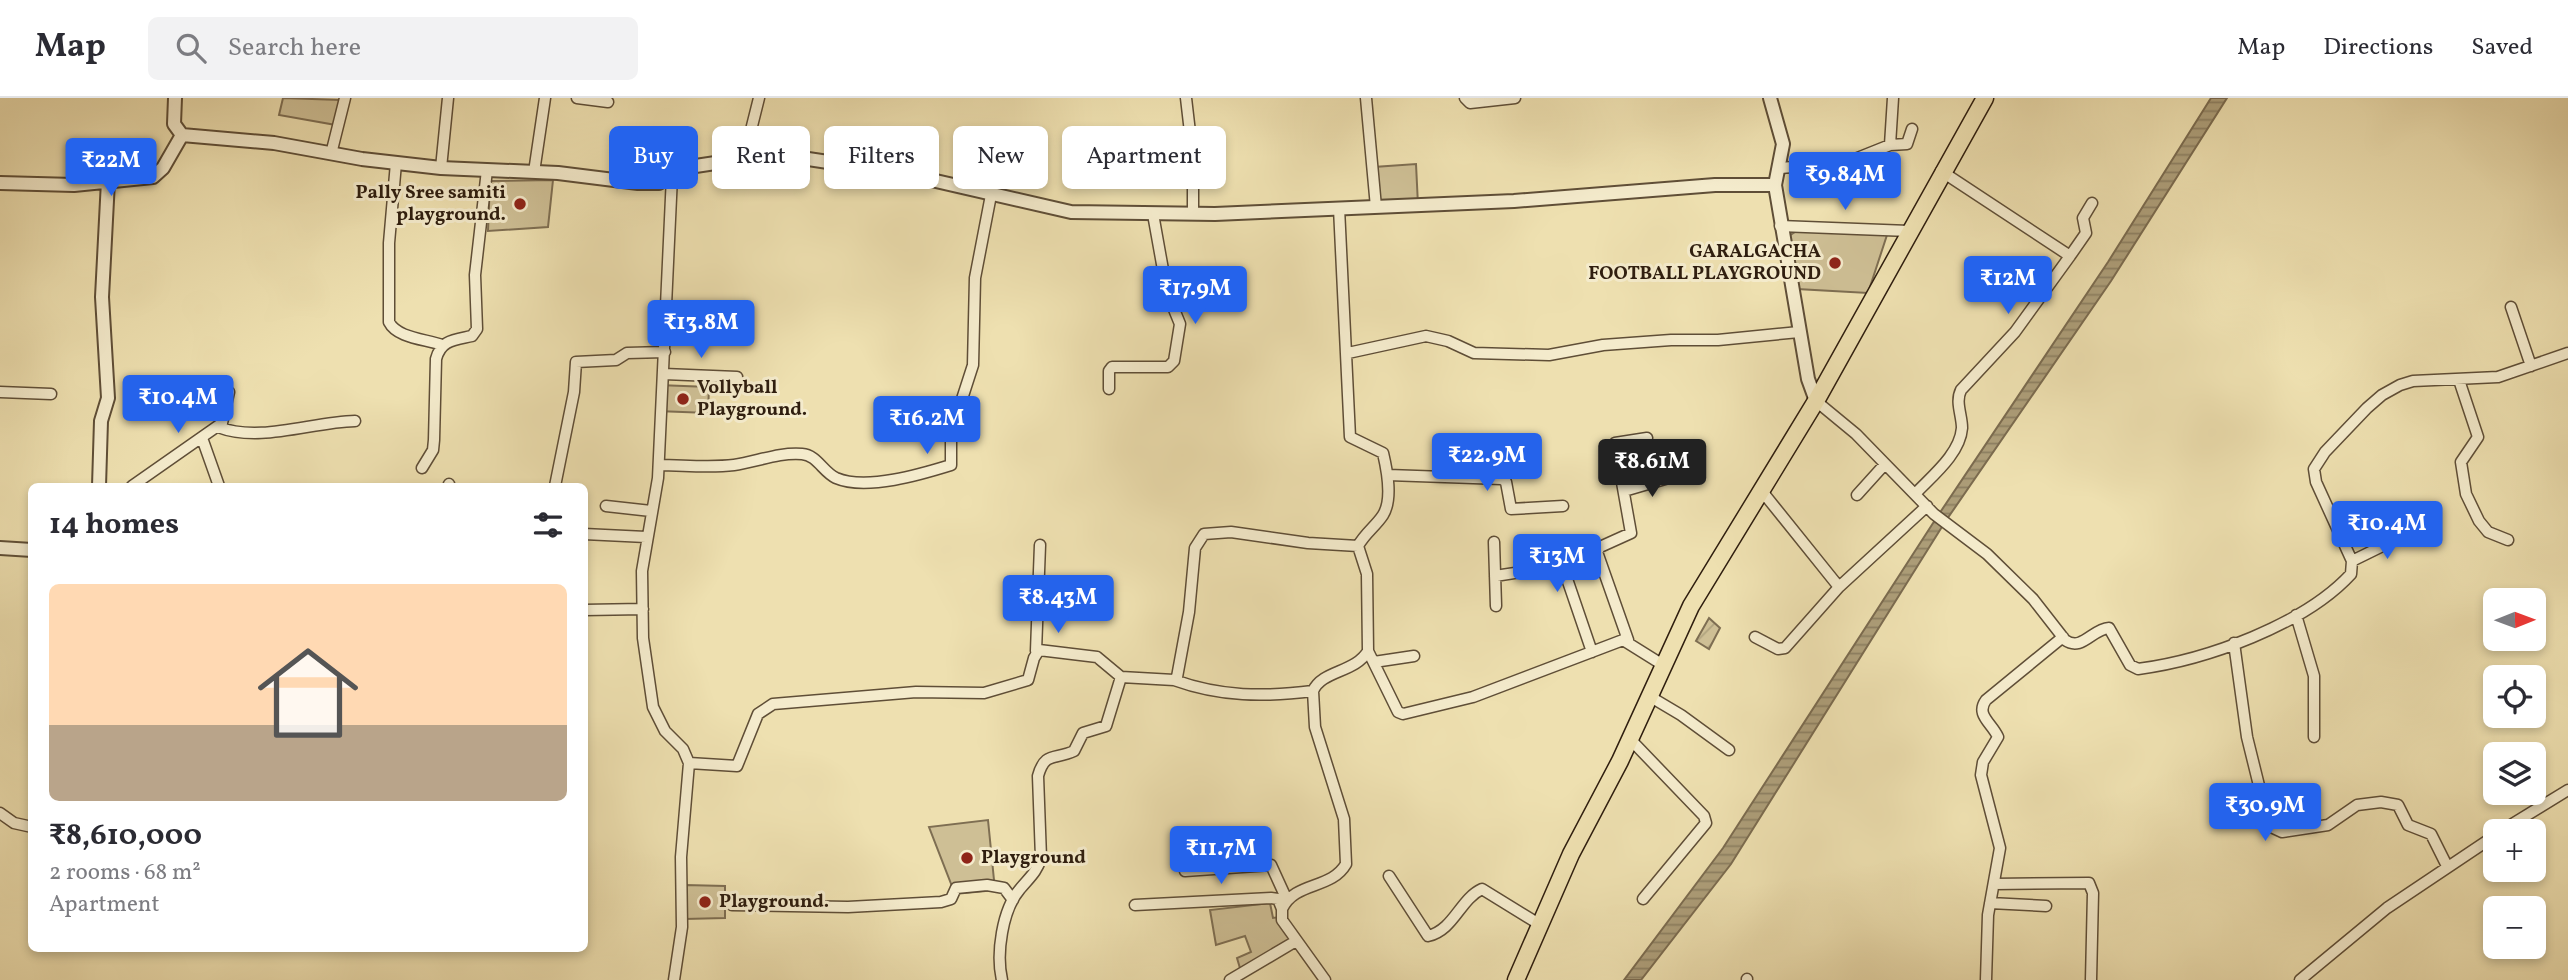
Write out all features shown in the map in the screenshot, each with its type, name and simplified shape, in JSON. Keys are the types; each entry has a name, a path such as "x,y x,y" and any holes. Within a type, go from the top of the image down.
{"main road":[{"path":"1516,980 1571,854 1630,739 1690,607 1816,401 1941,171 1985,98"}],"street":[{"path":"175,98 174,124 182,135 274,143 331,154 441,168 534,172 609,179"},
{"path":"331,154 345,98"},
{"path":"441,168 448,98"},
{"path":"534,172 545,98"},
{"path":"577,98 608,102"},
{"path":"752,126 759,98"},
{"path":"1186,98 1193,158 1193,214"},
{"path":"1366,98 1376,207"},
{"path":"1465,98 1470,103 1515,98"},
{"path":"1770,98 1782,133 1780,168 1775,185 1780,226 1808,379 1816,401 1931,510 1973,542 2017,583 2063,637 2076,645 2109,628 2130,665 2138,669 2180,662 2234,643 2296,615 2351,574 2352,561 2316,482 2315,466 2382,395 2413,381 2498,377 2568,353"},
{"path":"1890,145 1893,98"},
{"path":"1780,168 1854,161 1890,145 1907,144 1912,129"},
{"path":"0,183 74,185 153,177 163,168 182,135"},
{"path":"810,158 901,173 1071,212 1193,214 1376,207 1514,201 1715,185 1775,185"},
{"path":"397,163 389,243 389,322 392,329 401,334 442,345 472,336 477,329 475,275 487,170"},
{"path":"1941,171 2070,256"},
{"path":"99,483 101,421 108,398 102,298 108,181"},
{"path":"672,189 659,465 646,537 643,609 653,707 665,731 683,749 689,763 681,857 682,927 674,980"},
{"path":"659,465 735,465 763,457 803,453 811,456 836,478 854,481 905,478 951,465 951,416 961,399 972,365 975,278 991,195"},
{"path":"1915,494 1956,447 1961,432 1958,400 1961,390 2015,332 2070,256 2086,233 2083,218 2092,203"},
{"path":"1339,208 1350,436 1383,453 1388,475 1386,506 1382,516 1365,534 1359,546 1367,574 1368,651 1398,712 1403,714 1473,697 1628,640"},
{"path":"1109,389 1109,371 1112,367 1168,367 1174,361 1180,324 1167,292 1153,214"},
{"path":"1780,226 1909,231"},
{"path":"2511,307 2532,366"},
{"path":"1348,353 1426,336 1448,341 1474,353 1549,355 1603,345 1662,340 1717,340 1799,332"},
{"path":"422,468 433,450 436,359 442,345"},
{"path":"556,483 574,393 576,362 616,359 627,353 665,352"},
{"path":"664,374 737,377"},
{"path":"2459,380 2478,437 2460,466 2468,502 2483,527 2508,540"},
{"path":"0,392 51,394"},
{"path":"136,483 218,427 225,418 229,392"},
{"path":"218,427 244,433 355,421"},
{"path":"202,438 218,483"},
{"path":"1647,438 1615,443 1631,533 1600,547 1597,554 1628,640 1663,665"},
{"path":"1857,495 1885,464"},
{"path":"1388,475 1496,478 1506,482 1511,509 1563,506"},
{"path":"1624,491 1672,477"},
{"path":"1761,490 1839,587"},
{"path":"606,506 651,511"},
{"path":"1755,636 1778,649 1785,648 1839,587 1931,510"},
{"path":"1174,680 1177,677 1189,612 1195,548 1204,534 1231,532 1308,543 1359,546"},
{"path":"2352,561 2409,533"},
{"path":"588,534 646,537"},
{"path":"1494,542 1496,606"},
{"path":"689,763 737,766 758,714 764,707 773,704 916,692 984,693 1028,680 1036,652 1040,545"},
{"path":"0,548 28,550"},
{"path":"1495,576 1554,566 1564,570 1592,653"},
{"path":"588,610 643,609"},
{"path":"2296,615 2314,676 2314,737"},
{"path":"1986,980 1990,903 2000,848 1981,780 1983,762 1998,737 1983,716 1981,708 1986,700 2063,637"},
{"path":"2234,643 2253,771 2269,826 2282,832 2328,825 2357,805 2392,802 2400,808 2409,825 2431,834 2447,866"},
{"path":"1036,652 1045,649 1097,657 1121,677 1174,680 1205,691 1233,695 1313,691"},
{"path":"1284,904 1304,888 1329,882 1341,872 1348,853 1344,819 1315,727 1313,691 1321,680 1354,667 1368,651"},
{"path":"1374,662 1414,656"},
{"path":"1002,980 1000,951 1013,900 1038,868 1041,858 1038,776 1041,764 1047,758 1074,751 1083,733 1106,726 1121,677"},
{"path":"1649,696 1681,715 1728,750"},
{"path":"1630,739 1704,816 1706,823 1643,899"},
{"path":"2521,819 2568,790"},
{"path":"0,813 14,823 28,826"},
{"path":"2300,980 2387,908 2483,843"},
{"path":"1185,871 1271,864 1284,904 1282,920 1325,980"},
{"path":"1388,876 1428,936 1450,923 1472,896 1482,889 1539,924"},
{"path":"1994,884 2089,883 2093,893 2091,980"},
{"path":"732,905 848,907 941,902 951,899 956,888 988,885 1004,888 1013,900"},
{"path":"1135,905 1271,898 1284,904"},
{"path":"1990,903 2046,906"},
{"path":"1230,980 1296,941"}],"shaded area":[{"path":"283,98 341,100 336,125 279,115"},
{"path":"2211,98 2227,98 2111,281 1945,522 1731,864 1641,980 1624,980 1723,848 1937,517 2108,262"},
{"path":"1416,164 1418,205 1376,207 1374,167"},
{"name":"Pally Sree samiti playground.","path":"553,180 548,227 488,231 490,181"},
{"name":"GARALGACHA FOOTBALL PLAYGROUND","path":"1798,230 1887,235 1868,293 1797,289 1789,236"},
{"name":"Vollyball Playground.","path":"658,385 709,387 708,413 657,411"},
{"path":"1709,618 1720,628 1709,649 1696,641"},
{"name":"Playground","path":"988,820 995,890 955,894 929,827"},
{"name":"Playground.","path":"685,885 725,886 725,918 685,919"},
{"path":"1270,903 1273,918 1280,917 1295,944 1242,975 1237,958 1251,952 1245,936 1216,945 1210,910"}],"place":[{"name":"Pally Sree samiti playground.","path":"520,204"},
{"name":"GARALGACHA FOOTBALL PLAYGROUND","path":"1835,263"},
{"name":"Vollyball Playground.","path":"683,399"},
{"name":"Playground","path":"967,858"},
{"name":"Playground.","path":"705,902"}]}
